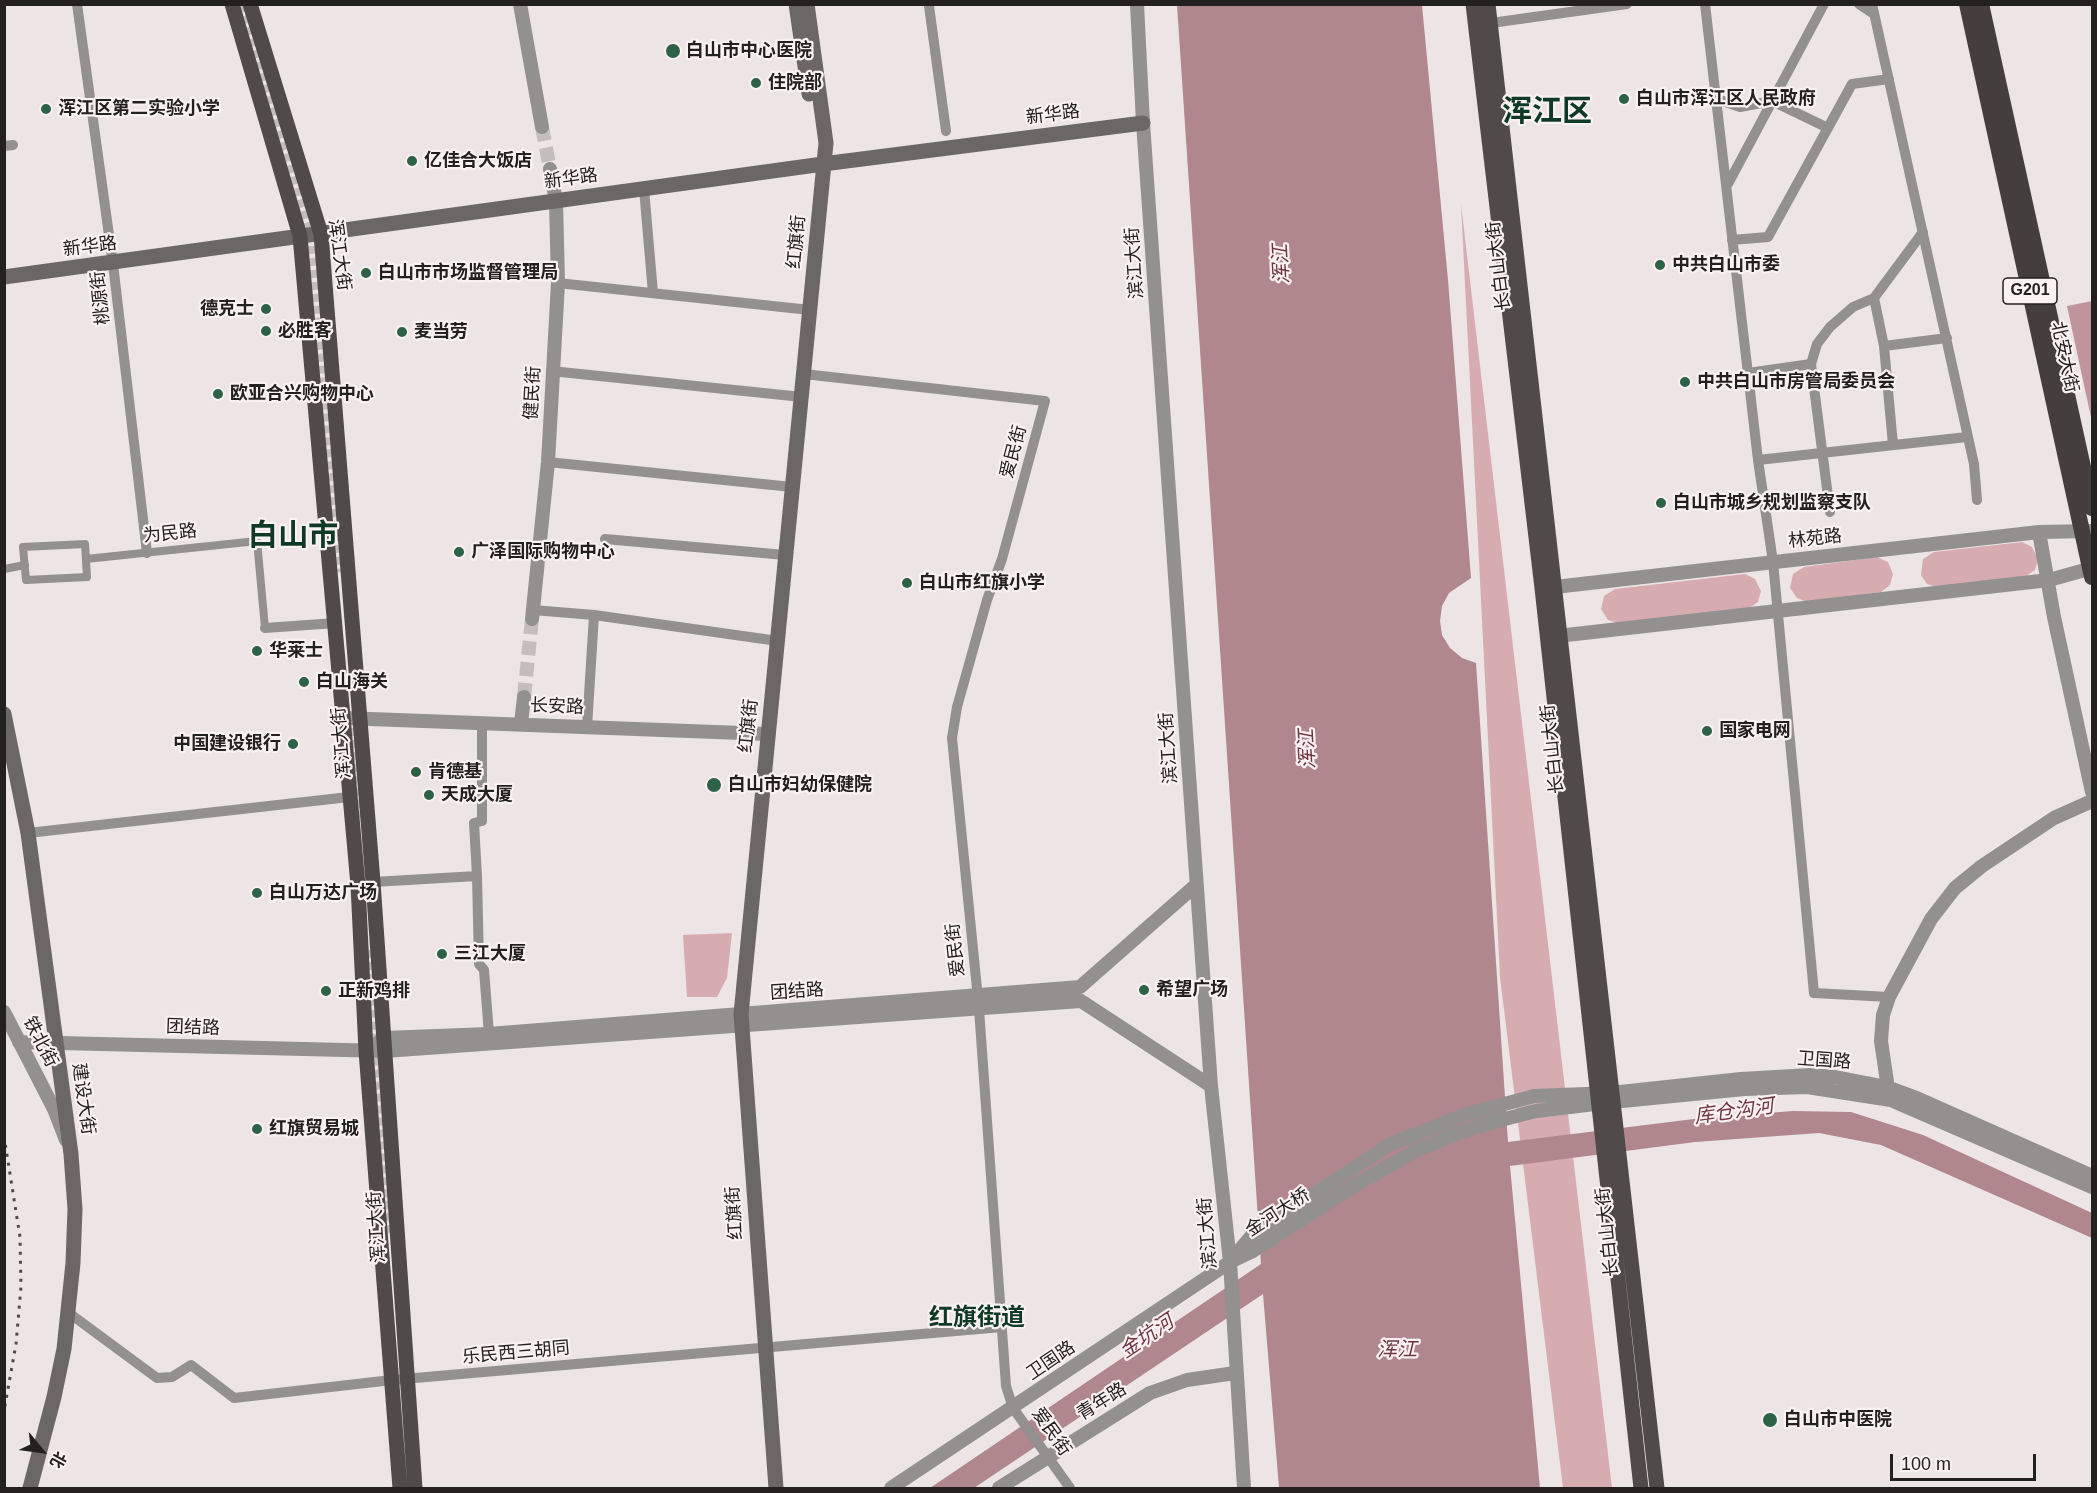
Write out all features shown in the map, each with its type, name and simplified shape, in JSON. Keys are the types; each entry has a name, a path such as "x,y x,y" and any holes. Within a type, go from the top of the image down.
{"highway":[{"name":"北安大街","path":"1967,4 2088,532 2092,571"},
{"name":"北安大街","path":"1981,4 2092,508"}],"main road":[{"name":"浑江大街","path":"232,4 300,236 336,623 352,718 373,882 415,1488"},
{"name":"浑江大街","path":"250,4 321,234 352,718 349,797 358,885 366,1051 400,1488"},
{"path":"796,4 816,146 823,164"},
{"name":"红旗街","path":"776,1488 741,1020 826,143 807,4"},
{"name":"长白山大街","path":"1473,4 1483,24 1549,588 1605,1098 1657,1488"},
{"name":"长白山大街","path":"1483,24 1488,4"},
{"name":"新华路","path":"4,277 113,264 823,164 1143,123"},
{"name":"建设大街","path":"4,714 28,833 71,1154 75,1209 69,1313 54,1397 30,1488"},
{"name":"长白山大街","path":"1612,1154 1641,1488"}],"street":[{"name":"桃源街","path":"77,4 113,264 147,553"},
{"path":"520,4 542,127"},
{"name":"滨江大街","path":"1137,4 1143,123 1210,1086 1230,1262 1235,1373 1244,1488"},
{"path":"1483,24 1627,4"},
{"path":"1705,4 1728,184 1732,240 1758,460 1773,562 1814,993 1889,997"},
{"path":"1728,184 1824,4"},
{"path":"1859,4 1873,9 1974,464 1977,500"},
{"path":"931,5 946,131"},
{"path":"1732,240 1768,237 1852,84 1889,79"},
{"path":"1717,99 1740,107 1757,106 1772,101 1828,128"},
{"name":"健民街","path":"532,615 548,462 558,283 556,201 550,169"},
{"path":"644,189 653,293"},
{"path":"1830,512 1810,364 1817,344 1830,327 1853,307 1874,298 1923,232"},
{"path":"558,283 810,310"},
{"path":"1874,298 1884,346 1893,445"},
{"path":"1884,346 1947,338"},
{"path":"1748,373 1810,364"},
{"path":"552,371 802,397"},
{"name":"爱民街","path":"804,374 1045,401 1002,559 987,600 957,707 952,738 978,1003 1006,1386 1017,1413 1070,1488"},
{"path":"1758,460 1967,437"},
{"path":"548,462 792,487"},
{"path":"2039,532 2054,617 2092,792"},
{"name":"林苑路","path":"1549,588 2039,532 2088,532"},
{"path":"605,538 785,555"},
{"name":"为民路","path":"86,559 257,541 265,628"},
{"path":"85,544 86,559 87,578 26,580 23,547 85,544"},
{"path":"4,569 25,565"},
{"path":"1553,636 2049,580 2092,571"},
{"path":"532,615 594,615 777,641"},
{"path":"587,727 594,615"},
{"path":"265,628 336,623"},
{"path":"521,724 524,697"},
{"name":"长安路","path":"352,718 768,734"},
{"path":"482,723 482,821 474,822 479,964 484,970 489,1034"},
{"path":"28,833 349,797"},
{"path":"1889,1094 1881,1041 1883,1015 1889,997 1931,919 1954,888 2054,818 2092,801"},
{"path":"373,882 477,876"},
{"path":"1196,885 1080,987 1081,1001 1210,1086"},
{"name":"团结路","path":"978,1003 1080,987"},
{"name":"团结路","path":"384,1045 978,1003 1081,1001"},
{"name":"铁北街","path":"4,1012 54,1109 71,1154"},
{"name":"团结路","path":"19,1042 366,1051 384,1045 489,1034 741,1020"},
{"name":"卫国路","path":"1534,1096 1605,1098 1788,1087 1889,1094 2092,1176"},
{"name":"卫国路","path":"1889,1094 2092,1186"},
{"name":"金河大桥","path":"1230,1262 1254,1233 1391,1144 1464,1114 1534,1096"},
{"name":"卫国路","path":"1536,1111 1605,1098"},
{"name":"金河大桥","path":"1230,1262 1251,1252 1347,1190 1413,1152 1458,1133 1536,1111"},
{"name":"卫国路","path":"891,1488 1017,1413 1230,1262"},
{"name":"乐民西三胡同","path":"69,1313 157,1378 172,1377 190,1365 234,1398 392,1380 1002,1327"},
{"name":"青年路","path":"999,1488 1046,1454 1150,1393 1187,1380 1235,1373"}],"shaded area":[{"path":"1461,204 1612,1488 1563,1488 1500,977"},
{"path":"2092,301 2092,422 2067,306"},
{"path":"2022,542 2032,547 2038,559 2035,570 2025,577 1937,587 1927,584 1921,575 1923,559 1934,552"},
{"path":"1877,557 1888,562 1893,574 1890,585 1881,592 1807,602 1797,598 1790,588 1793,574 1804,567"},
{"path":"1745,574 1755,579 1761,591 1758,602 1748,609 1618,623 1608,620 1601,609 1604,596 1615,589"},
{"path":"732,933 727,978 717,997 687,997 683,935"}],"water":[{"name":"浑江","path":"1177,5 1422,5 1448,280 1471,578 1449,593 1442,606 1440,621 1442,635 1450,648 1462,658 1476,663 1508,1142 1694,1119 1793,1111 1851,1112 1923,1135 2092,1213 2092,1238 1881,1145 1819,1133 1695,1142 1510,1166 1540,1488 1279,1488 1263,1294 974,1488 930,1488 1261,1264"}],"tunnel":[{"path":"242,4 311,238 341,572"},
{"path":"542,127 550,169"},
{"path":"524,697 532,619"},
{"path":"352,716 359,817"},
{"path":"368,950 390,1233"}],"railway":[{"path":"4,1136 20,1237 21,1287 16,1344 4,1411"}],"place":[{"name":"白山市中心医院","path":"673,51"},
{"name":"住院部","path":"756,83"},
{"name":"白山市浑江区人民政府","path":"1624,99"},
{"name":"浑江区第二实验小学","path":"46,109"},
{"name":"亿佳合大饭店","path":"412,161"},
{"name":"中共白山市委","path":"1660,265"},
{"name":"白山市市场监督管理局","path":"366,273"},
{"name":"德克士","path":"266,309"},
{"name":"必胜客","path":"266,331"},
{"name":"麦当劳","path":"402,332"},
{"name":"中共白山市房管局委员会","path":"1685,382"},
{"name":"欧亚合兴购物中心","path":"218,394"},
{"name":"白山市城乡规划监察支队","path":"1661,503"},
{"name":"广泽国际购物中心","path":"459,552"},
{"name":"白山市红旗小学","path":"907,583"},
{"name":"华莱士","path":"257,651"},
{"name":"白山海关","path":"304,682"},
{"name":"国家电网","path":"1707,731"},
{"name":"中国建设银行","path":"293,744"},
{"name":"肯德基","path":"416,772"},
{"name":"白山市妇幼保健院","path":"714,785"},
{"name":"天成大厦","path":"429,795"},
{"name":"白山万达广场","path":"257,893"},
{"name":"三江大厦","path":"442,954"},
{"name":"希望广场","path":"1144,990"},
{"name":"正新鸡排","path":"326,991"},
{"name":"红旗贸易城","path":"257,1129"},
{"name":"白山市中医院","path":"1770,1420"}],"district":[{"name":"浑江区","path":"1547,113"},
{"name":"白山市","path":"293,537"},
{"name":"红旗街道","path":"977,1318"}],"water label":[{"name":"库仓沟河","path":"1734,1112"},
{"name":"金坑河","path":"1147,1337"}]}
